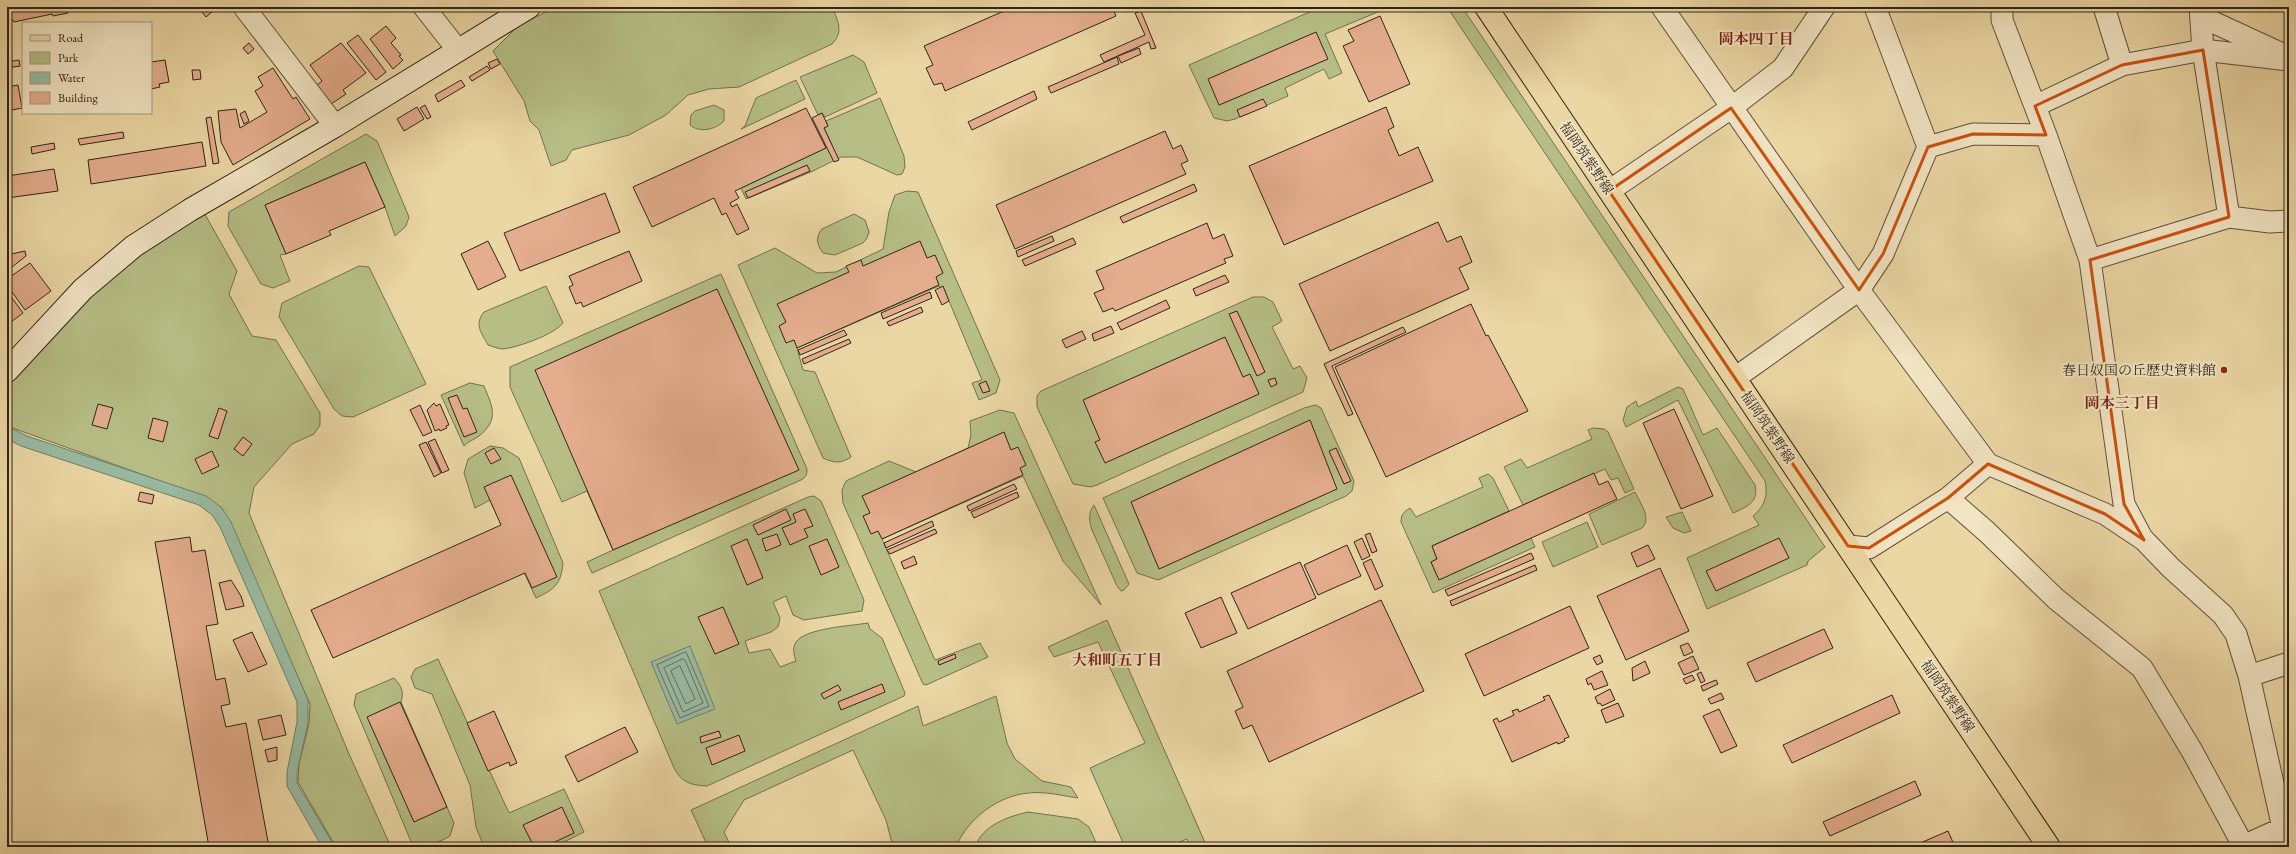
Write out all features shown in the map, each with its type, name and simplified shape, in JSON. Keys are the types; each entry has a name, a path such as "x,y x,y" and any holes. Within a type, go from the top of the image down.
{"main road":[{"name":"福岡筑紫野線","path":"1486,7 2049,847"}],"street":[{"path":"244,7 335,126"},
{"path":"424,7 457,49"},
{"path":"7,371 83,289 134,246 197,206 335,126 457,49 529,7"},
{"path":"1662,7 1859,290 1988,464 2104,514 2144,540 2171,568 2223,615 2236,634 2249,676 2286,834 2242,846 2192,751 2142,668 2056,599 1987,532 1948,498"},
{"path":"1609,191 1731,108 1784,68 1824,7"},
{"path":"1735,378 1859,290 1884,254 1928,147 1875,7"},
{"path":"2002,7 2002,20 2046,135 2090,260 2124,504 2144,540"},
{"path":"2104,7 2122,64"},
{"path":"2201,12 2203,50 2229,217"},
{"path":"2201,12 2289,57"},
{"path":"2035,106 2122,64 2203,50 2289,60"},
{"path":"1928,147 1973,134 2046,135"},
{"path":"2090,260 2229,217 2270,222 2289,221"},
{"path":"1848,546 1869,548 1948,498 1988,464"},
{"path":"2249,676 2289,663"}],"highlighted area":[{"path":"2203,50 2229,217 2090,260 2124,504 2144,540 2105,514 1988,464 1948,498 1869,548 1848,546 1609,191 1731,108 1859,290 1883,254 1928,147 1973,134 2046,135 2035,106 2122,65"}],"green space":[{"path":"555,7 832,7 838,22 839,31 836,40 832,44 739,87 709,89 688,95 666,115 629,135 572,150 566,160 551,166 539,130 530,121 524,101 493,51 517,27"},
{"path":"1313,7 1378,7 1380,11 1325,34 1342,73 1329,79 1324,69 1285,88 1288,96 1235,119 1227,121 1214,118 1189,65 1314,10"},
{"path":"1447,7 1462,7 1825,547 1808,561 1807,565 1707,609 1687,558 1759,525 1753,516 1765,500 1765,481"},
{"path":"853,55 864,62 877,93 825,117 822,113 818,115 800,77"},
{"path":"796,80 805,99 741,129 745,126 756,98"},
{"path":"880,98 904,156 905,167 902,174 897,175 857,157 841,157 813,171 746,199 741,188 832,145 824,128 828,126 826,121"},
{"path":"714,105 724,110 724,121 721,124 716,127 702,130 690,125 691,115 695,111"},
{"path":"366,134 377,141 409,217 406,226 395,236 385,207 365,162 265,205 286,254 280,255 290,281 273,288 261,284 228,226 229,212"},
{"path":"907,191 918,192 1000,380 996,393 979,400 972,383 982,380 949,301 939,286 797,348 803,370 815,372 851,457 840,462 830,461 823,458 738,265 775,248 817,273 836,272 883,249 889,212 895,195"},
{"path":"203,211 237,271 229,294 252,336 276,340 320,413 320,425 314,434 292,444 254,487 249,513 349,754 391,847 336,847 298,782 299,764 309,724 310,704 222,508 205,497 7,426 7,384 85,298 135,257"},
{"path":"854,214 865,220 869,232 867,238 863,243 835,255 823,253 819,247 818,241 818,235 822,229"},
{"path":"359,266 369,267 426,384 353,417 342,416 334,409 279,317 282,303"},
{"path":"721,274 807,469 806,476 801,480 592,573 587,562 613,550 587,491 562,502 510,387 510,367"},
{"path":"546,286 563,323 552,332 518,346 503,349 488,345 479,325 479,321 484,312"},
{"path":"1253,297 1264,297 1273,302 1282,321 1272,327 1293,369 1300,366 1307,378 1303,392 1097,485 1091,487 1073,484 1037,407 1037,396 1041,391"},
{"path":"470,383 484,386 490,400 492,418 486,430 464,446 441,395"},
{"path":"1678,387 1683,389 1703,435 1717,428 1755,485 1755,496 1751,503 1747,506 1733,513 1678,400 1626,427 1623,420 1627,407 1636,401 1638,407"},
{"path":"1316,405 1321,408 1354,481 1352,491 1346,496 1158,580 1137,573 1103,498 1304,408"},
{"path":"1000,410 1014,413 1101,605 1063,561 1023,476 882,539 935,660 980,643 988,657 926,685 923,684 843,503 842,490 846,481 889,461 916,472 968,448 971,435 970,421"},
{"path":"1593,428 1604,429 1608,432 1634,489 1625,493 1618,478 1611,480 1605,469 1523,505 1504,467 1521,459 1527,468 1592,439 1588,430"},
{"path":"490,446 503,448 519,458 563,563 561,576 556,585 548,592 536,598 490,500 475,508 464,473 468,459"},
{"path":"1488,474 1493,478 1509,511 1432,546 1437,559 1431,562 1439,579 1531,538 1535,547 1433,593 1401,522 1402,515 1410,508 1416,517 1483,487 1479,478"},
{"path":"1635,492 1644,510 1646,520 1645,524 1642,528 1602,545 1589,514"},
{"path":"814,496 821,501 864,600 862,611 804,620 793,615 786,596 773,602 780,618 778,627 771,632 745,641 749,653 770,649 780,667 796,661 794,647 796,642 801,637 818,631 868,623 870,629 882,638 905,693 904,696 707,786 692,784 680,777 674,768 599,591 808,497"},
{"path":"1094,505 1129,584 1124,590 1121,591 1117,586 1092,530 1090,517"},
{"path":"1682,512 1691,531 1684,533 1673,528 1666,517"},
{"path":"1587,522 1598,547 1553,567 1542,542"},
{"path":"1107,620 1207,847 1190,847 1187,839 1168,847 1125,847 1090,768 1145,743 1098,642 1054,657 1048,647"},
{"path":"438,659 509,813 564,789 584,832 554,847 484,847 476,827 470,785 432,694 415,688 411,677 415,669"},
{"path":"394,678 402,689 401,702 454,823 450,836 432,844 412,844 354,705 356,694"},
{"path":"996,696 1007,743 1015,759 1042,781 1071,787 1078,798 1054,794 1029,793 1006,798 985,810 976,818 961,837 956,847 893,847 886,820 853,750 744,800 724,832 731,847 708,847 691,810 918,706 923,726"},
{"path":"1028,812 1078,819 1089,827 1098,847 975,847 984,833 997,823 1012,816"}],"water":[{"path":"7,426 27,436 206,496 221,507 231,522 308,700 308,723 297,773 297,783 335,847 322,847 287,786 287,772 297,722 297,702 220,527 212,515 199,505 21,446 7,439"},
{"path":"690,646 715,709 677,724 651,662"}],"building":[{"path":"7,7 89,7 68,11 68,13 53,16 52,14 14,22 13,20 7,21"},
{"path":"198,7 218,7 206,17"},
{"path":"1013,7 1112,7 1116,16 945,91 942,83 934,85 926,68 933,65 924,46"},
{"path":"1141,11 1156,48 1151,49 1149,42 1104,62 1100,55 1145,35 1135,13"},
{"path":"1380,16 1410,84 1369,102 1343,46 1354,41 1348,30"},
{"path":"386,26 396,38 391,43 401,55 399,56 403,60 393,69 370,39"},
{"path":"1316,32 1328,59 1219,105 1208,79"},
{"path":"358,35 386,72 376,80 347,43"},
{"path":"249,43 254,49 248,54 243,48"},
{"path":"341,43 366,73 343,90 346,94 331,104 317,85 322,81 310,65"},
{"path":"1139,48 1141,54 1121,63 1118,56"},
{"path":"1117,57 1119,64 1051,93 1048,87"},
{"path":"497,59 500,64 491,69 488,63"},
{"path":"19,60 20,66 7,68 7,62"},
{"path":"165,60 169,82 159,84 160,87 152,89 152,62"},
{"path":"487,66 490,70 472,81 469,77"},
{"path":"273,68 293,99 296,97 310,119 233,165 221,142 218,111 236,109 240,128 267,112 255,91 263,86 258,77"},
{"path":"192,70 200,70 201,79 193,80"},
{"path":"461,80 465,86 438,102 435,95"},
{"path":"18,85 22,108 7,111 7,87"},
{"path":"1034,91 1037,99 972,130 968,122"},
{"path":"1263,99 1267,106 1240,117 1237,110"},
{"path":"425,105 431,117 427,119 420,108"},
{"path":"417,107 424,119 404,131 397,119"},
{"path":"1386,107 1394,127 1388,130 1399,156 1418,147 1433,181 1284,245 1249,166"},
{"path":"806,108 826,148 735,191 739,198 730,203 732,207 737,204 749,229 737,235 726,213 722,215 714,198 652,227 633,187"},
{"path":"245,111 249,121 244,124 240,114"},
{"path":"822,113 828,126 824,128 839,160 834,162 812,118"},
{"path":"211,117 219,163 213,164 206,118"},
{"path":"1165,131 1173,149 1181,145 1188,161 1181,164 1186,174 1015,249 996,205"},
{"path":"123,132 124,138 80,145 78,139"},
{"path":"202,142 206,166 91,184 88,160"},
{"path":"54,143 55,149 32,154 31,147"},
{"path":"365,162 385,207 329,231 331,235 286,254 265,205"},
{"path":"807,165 810,171 748,198 745,192"},
{"path":"54,169 58,191 7,198 7,176"},
{"path":"1194,184 1197,191 1123,223 1120,217"},
{"path":"605,193 620,232 520,271 504,233"},
{"path":"1438,222 1447,242 1461,236 1472,262 1459,268 1469,289 1330,351 1299,284"},
{"path":"1207,223 1213,239 1224,234 1233,256 1224,259 1226,263 1115,311 1113,308 1103,312 1094,293 1104,289 1096,271"},
{"path":"1052,236 1054,241 1018,257 1016,251"},
{"path":"1073,238 1076,244 1025,266 1022,260"},
{"path":"488,241 506,277 478,290 461,254"},
{"path":"920,241 927,258 935,255 943,273 936,277 939,285 797,348 794,340 786,343 779,326 786,322 777,304 849,272 846,266 861,260 863,266"},
{"path":"25,251 26,256 7,271 7,255"},
{"path":"629,251 642,281 583,307 581,302 576,304 569,287 573,285 569,276"},
{"path":"30,263 51,291 25,310 7,285 7,279"},
{"path":"1225,275 1229,282 1196,296 1193,289"},
{"path":"943,286 949,301 942,305 935,290"},
{"path":"717,289 799,470 613,550 535,370"},
{"path":"7,291 23,313 7,325"},
{"path":"930,292 932,298 883,319 881,313"},
{"path":"1166,300 1170,308 1121,330 1117,323"},
{"path":"1471,304 1486,336 1488,335 1528,411 1386,477 1335,367"},
{"path":"921,307 923,312 889,326 887,322"},
{"path":"1237,311 1265,372 1257,376 1229,314"},
{"path":"1111,326 1114,333 1094,341 1092,334"},
{"path":"1403,327 1406,332 1332,366 1353,414 1348,416 1324,364"},
{"path":"844,330 847,335 800,355 798,350"},
{"path":"1082,331 1086,339 1066,348 1062,340"},
{"path":"1225,337 1243,377 1250,374 1259,394 1105,463 1095,442 1100,440 1083,400"},
{"path":"849,339 851,343 804,364 802,359"},
{"path":"1275,378 1277,384 1271,387 1268,380"},
{"path":"986,381 990,391 983,393 979,384"},
{"path":"457,395 463,409 467,408 477,432 464,437 448,398"},
{"path":"434,403 436,406 440,404 449,425 446,426 447,428 440,431 439,429 435,431 427,410"},
{"path":"98,404 113,408 107,429 92,425"},
{"path":"420,405 432,432 423,436 410,410"},
{"path":"219,408 227,411 218,439 209,436"},
{"path":"1674,409 1713,496 1681,509 1643,423"},
{"path":"153,418 168,422 163,442 148,438"},
{"path":"1310,420 1337,489 1159,569 1131,502"},
{"path":"1004,432 1011,450 1018,447 1026,465 1020,468 1023,475 882,539 878,531 871,534 863,516 870,513 862,496"},
{"path":"243,437 252,444 243,456 234,449"},
{"path":"435,439 449,470 442,473 428,442"},
{"path":"426,442 441,473 434,477 419,445"},
{"path":"494,448 501,459 491,464 485,453"},
{"path":"1336,448 1351,481 1344,484 1329,451"},
{"path":"212,451 219,466 202,474 195,459"},
{"path":"1594,473 1599,485 1608,481 1617,499 1439,580 1431,562 1437,559 1432,546"},
{"path":"511,475 557,577 532,588 525,573 333,658 311,610 501,525 484,487"},
{"path":"1014,484 1017,489 969,511 967,506"},
{"path":"140,492 154,495 152,504 138,501"},
{"path":"1017,492 1019,497 974,518 971,512"},
{"path":"786,509 791,520 758,535 753,525"},
{"path":"805,509 813,526 804,529 808,537 790,545 782,528 796,522 793,514"},
{"path":"932,521 934,526 886,548 884,543"},
{"path":"935,529 937,533 890,554 887,550"},
{"path":"1370,533 1377,551 1372,553 1365,535"},
{"path":"777,534 781,545 766,551 762,539"},
{"path":"190,537 192,552 205,550 218,624 206,626 216,680 225,678 230,704 221,706 226,727 246,723 269,847 209,847 155,542"},
{"path":"1362,538 1370,556 1362,560 1354,542"},
{"path":"1779,538 1789,558 1716,591 1706,571"},
{"path":"747,539 763,578 747,585 731,546"},
{"path":"827,539 839,567 821,575 809,546"},
{"path":"1347,545 1361,576 1318,595 1304,565"},
{"path":"1648,545 1655,559 1637,567 1631,553"},
{"path":"1531,553 1534,559 1448,596 1445,590"},
{"path":"914,556 917,564 904,569 901,562"},
{"path":"1371,559 1383,586 1375,590 1363,563"},
{"path":"1300,562 1316,598 1248,629 1231,593"},
{"path":"1535,565 1537,570 1452,606 1450,601"},
{"path":"1660,568 1689,631 1626,660 1597,596"},
{"path":"231,580 241,596 244,606 226,610 219,583"},
{"path":"1221,597 1237,633 1201,648 1185,613"},
{"path":"1381,600 1424,691 1269,762 1252,725 1243,729 1235,711 1243,707 1227,671"},
{"path":"1570,606 1589,648 1484,696 1465,654"},
{"path":"723,607 739,644 715,654 698,617"},
{"path":"1824,629 1833,648 1756,682 1747,663"},
{"path":"252,632 267,664 248,672 233,640"},
{"path":"1688,643 1693,652 1684,656 1680,646"},
{"path":"955,654 956,658 939,665 938,661"},
{"path":"1600,655 1603,662 1597,665 1593,658"},
{"path":"1693,656 1699,669 1684,675 1678,663"},
{"path":"1645,661 1650,673 1633,681 1632,668"},
{"path":"1602,671 1608,685 1594,690 1591,683 1588,685 1586,679"},
{"path":"1701,672 1705,681 1701,683 1697,674"},
{"path":"1692,675 1695,680 1686,684 1683,679"},
{"path":"1716,680 1718,684 1703,691 1701,686"},
{"path":"882,684 885,692 841,710 838,702"},
{"path":"838,685 841,690 824,699 821,694"},
{"path":"1610,689 1615,700 1602,706 1600,703 1598,704 1595,697"},
{"path":"1721,693 1724,699 1711,704 1708,699"},
{"path":"1549,695 1569,737 1564,739 1565,741 1558,744 1557,742 1512,762 1493,720 1497,718 1499,722 1514,715 1512,711 1518,709 1519,712 1545,700 1543,697"},
{"path":"1892,695 1900,713 1792,763 1783,745"},
{"path":"400,702 447,807 414,822 367,717"},
{"path":"1618,703 1624,716 1606,723 1601,710"},
{"path":"1719,709 1737,746 1721,753 1703,716"},
{"path":"494,711 517,763 510,766 509,762 488,771 467,723"},
{"path":"281,715 286,735 263,740 258,720"},
{"path":"625,727 638,752 578,782 565,756"},
{"path":"719,731 721,737 701,743 700,737"},
{"path":"739,735 745,751 712,765 706,748"},
{"path":"277,747 277,760 268,762 265,750"},
{"path":"1915,781 1921,795 1830,836 1823,822"},
{"path":"562,807 574,833 544,847 534,847 523,825"},
{"path":"1948,831 1955,847 1911,847"}],"place":[{"name":"春日奴国の丘歴史資料館","path":"2224,370"}],"district":[{"name":"岡本四丁目","path":"1756,38"},
{"name":"岡本三丁目","path":"2122,402"},
{"name":"大和町五丁目","path":"1117,659"}]}
